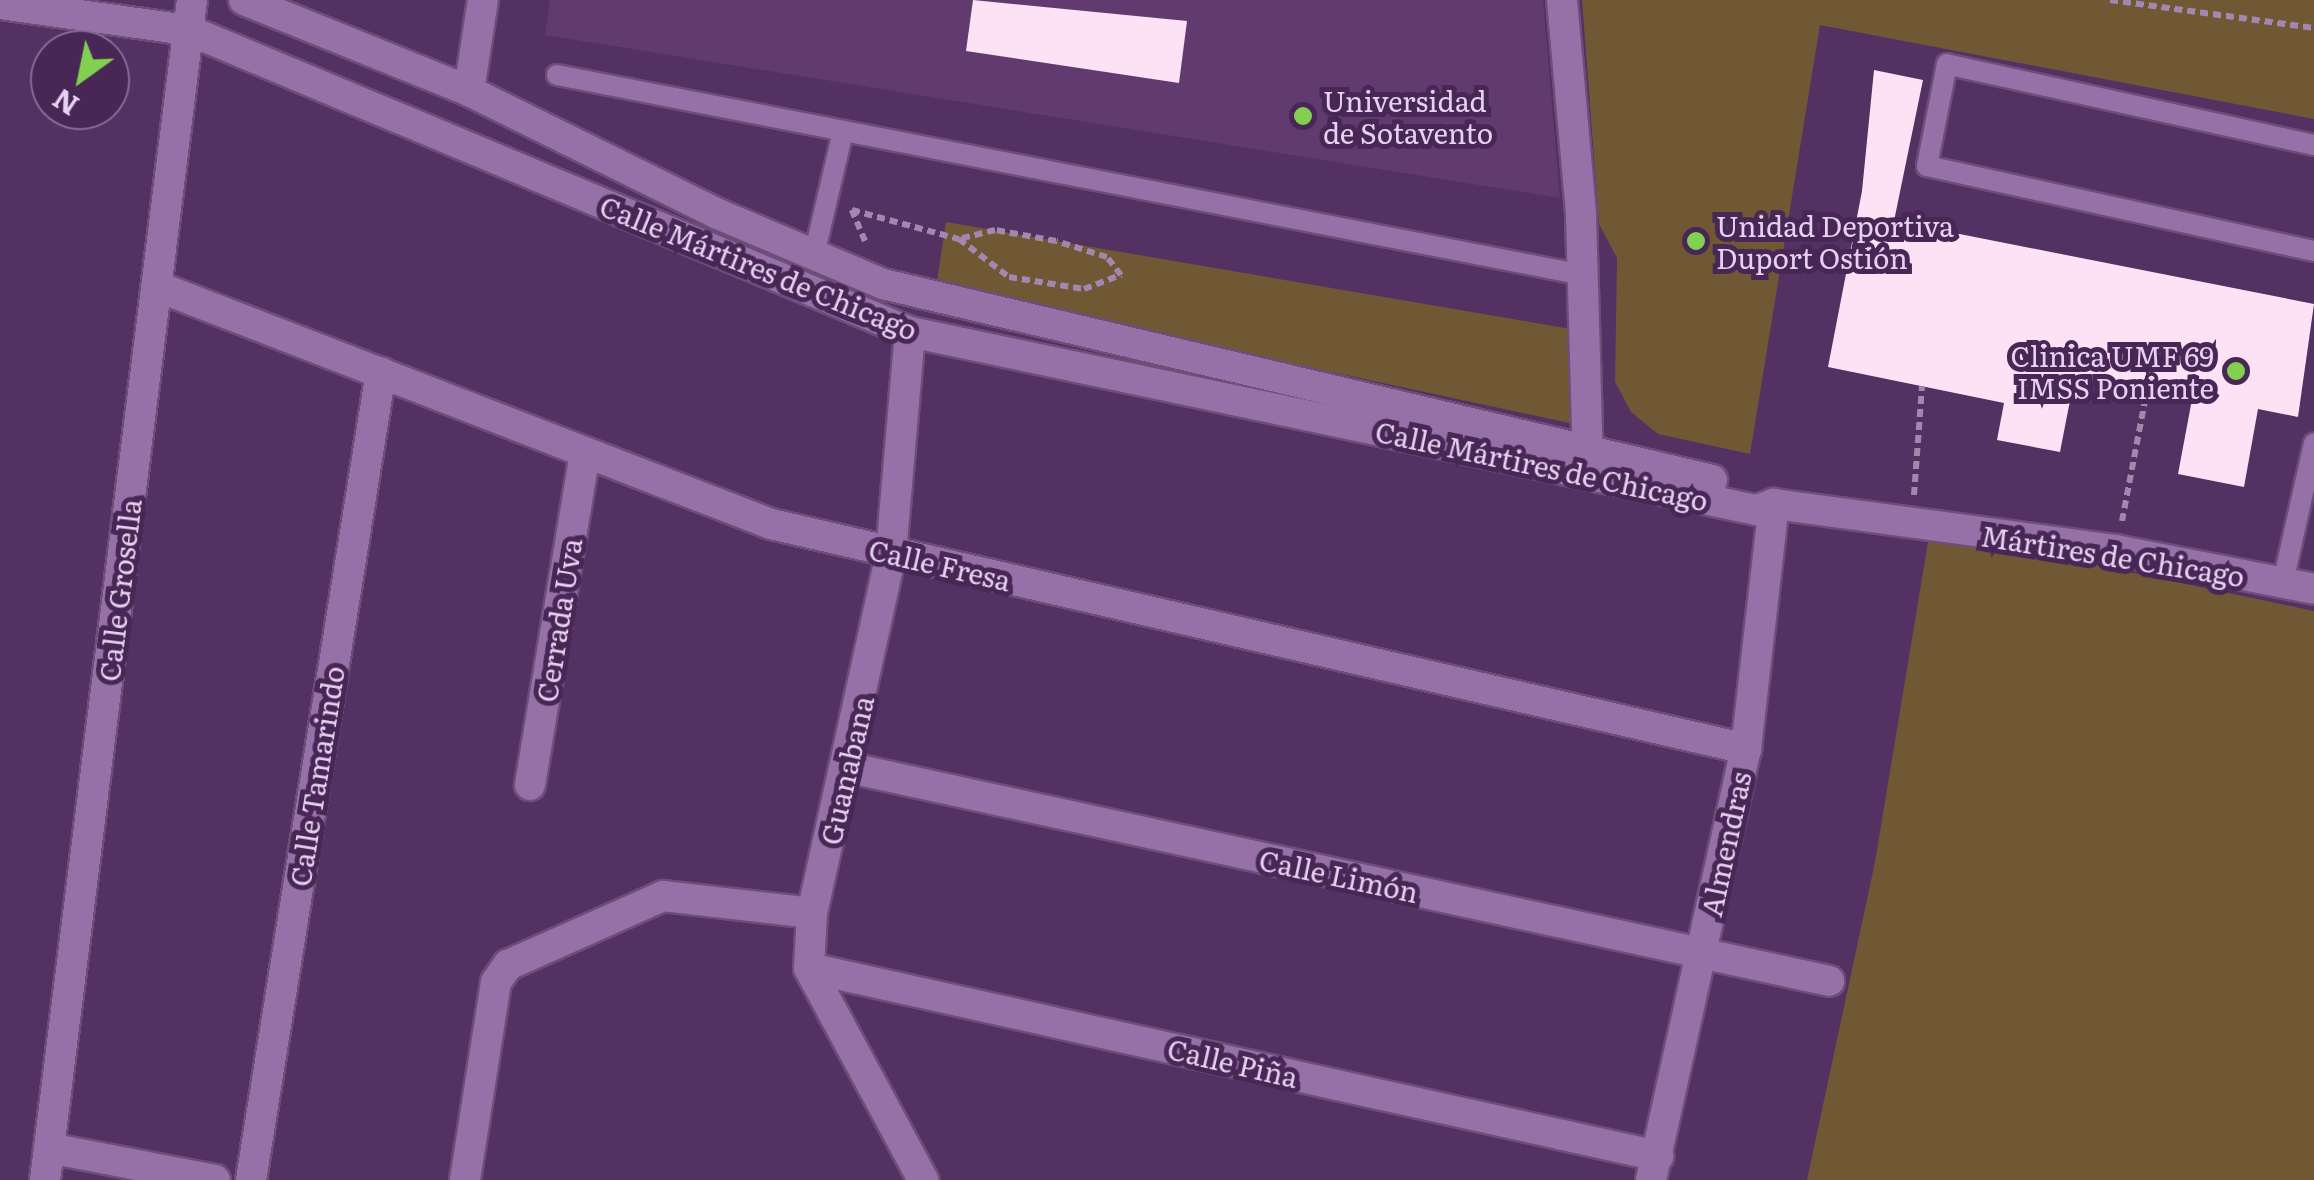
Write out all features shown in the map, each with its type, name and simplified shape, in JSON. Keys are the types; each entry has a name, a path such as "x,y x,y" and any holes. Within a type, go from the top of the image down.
{"street":[{"name":"Calle Mártires de Chicago","path":"244,0 469,92 883,284 1588,462 1756,510 1774,504 1912,524"},
{"path":"469,92 483,0"},
{"path":"1562,0 1581,216 1588,462"},
{"name":"Calle Mártires de Chicago","path":"0,4 190,15 910,332 1588,462"},
{"name":"Calle Grosella","path":"45,1180 161,288 190,15"},
{"name":"Calle Fresa","path":"161,288 771,524 1746,750"},
{"name":"Guanabana","path":"809,968 812,913 850,768 891,554 910,332"},
{"name":"Calle Tamarindo","path":"251,1180 381,372"},
{"name":"Cerrada Uva","path":"530,785 586,454"},
{"name":"Almendras","path":"1654,1168 1746,750 1774,504"},
{"name":"Mártires de Chicago","path":"1912,524 2116,550 2314,589"},
{"name":"Calle Limón","path":"850,768 1829,982"},
{"path":"465,1180 496,982 508,965 663,896 812,913"},
{"path":"809,968 923,1180"},
{"name":"Calle Piña","path":"809,968 1654,1168"},
{"path":"50,1148 215,1180"}],"lane":[{"path":"2314,144 1947,64 1928,166 2314,252"},
{"path":"558,75 1583,276"},
{"path":"814,254 842,131"},
{"path":"2283,582 2314,442"}],"path":[{"path":"2110,0 2314,28"},
{"path":"883,284 852,210 959,239 1009,277 1084,289 1120,275 1107,258 1056,241 995,230 959,239"},
{"path":"2116,550 2149,380"},
{"path":"1912,524 1922,386"}],"shaded area":[{"name":"Universidad de Sotavento","path":"550,0 1543,0 1560,198 545,35"},
{"name":"Unidad Deportiva Duport Ostión","path":"1582,0 2314,0 2314,119 1820,25 1750,454 1658,434 1631,412 1615,382 1617,258 1599,224"},
{"path":"946,222 1571,329 1574,424 936,287"},
{"path":"1930,530 2314,611 2314,1180 1807,1180 1875,862"}],"building":[{"path":"973,0 1187,21 1179,83 966,51"},
{"path":"1874,70 1923,80 1894,221 2314,304 2298,417 2258,409 2244,487 2178,474 2193,394 2074,380 2060,452 1997,440 2004,403 1828,367 1862,191"}],"place":[{"name":"Universidad de Sotavento","path":"1303,116"},
{"name":"Unidad Deportiva Duport Ostión","path":"1696,241"},
{"name":"Clinica UMF 69 IMSS Poniente","path":"2236,371"}]}
